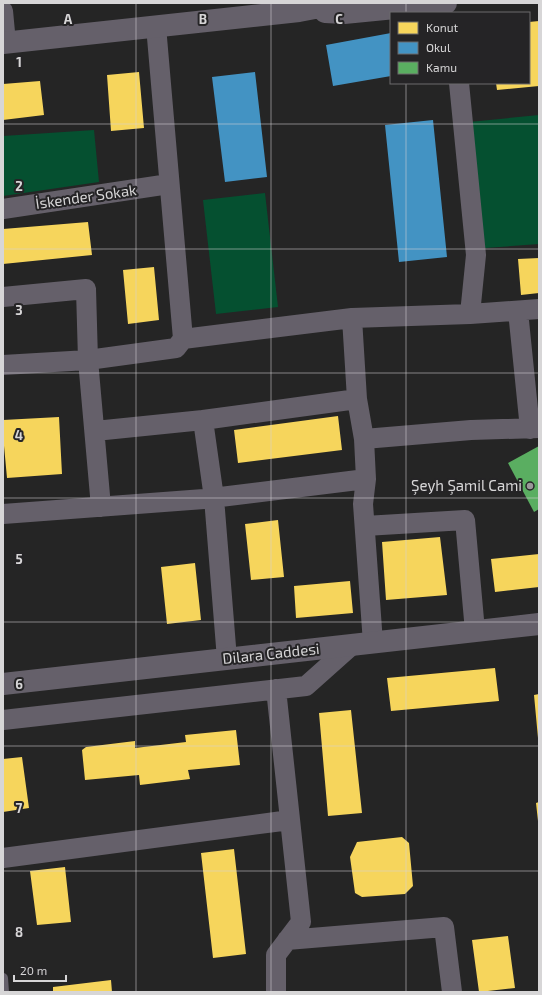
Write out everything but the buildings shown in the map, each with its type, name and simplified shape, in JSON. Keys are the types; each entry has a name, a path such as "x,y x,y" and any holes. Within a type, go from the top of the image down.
{"street":[{"path":"299,10 341,3"},
{"path":"3,11 5,43 156,26 266,8 344,13 446,3"},
{"path":"3,365 88,360 176,348 183,339 156,26"},
{"path":"459,84 476,255 470,314"},
{"name":"İskender Sokak","path":"3,209 169,184"},
{"path":"3,297 86,289 88,360 101,507"},
{"path":"183,339 352,318 470,314 539,309"},
{"path":"364,439 470,430 534,428 518,310"},
{"path":"3,720 306,686 362,644 365,526 363,504 366,478 364,439 357,399 352,318"},
{"path":"94,431 203,420 357,399"},
{"path":"203,420 214,498 227,659"},
{"path":"3,514 214,498 366,478"},
{"path":"365,526 464,520 475,631"},
{"name":"Dilara Caddesi","path":"3,684 539,624"},
{"path":"276,689 301,922 276,955 276,992"},
{"path":"3,858 290,820"},
{"path":"287,940 444,927 452,992"}],"lane":[{"path":"3,978 4,992"}],"green space":[{"path":"539,115 539,244 485,248 469,122"},
{"path":"94,130 99,182 3,196 3,136"},
{"path":"265,193 278,307 216,314 203,200"}],"place":[{"name":"Şeyh Şamil Cami","path":"530,486"}]}
